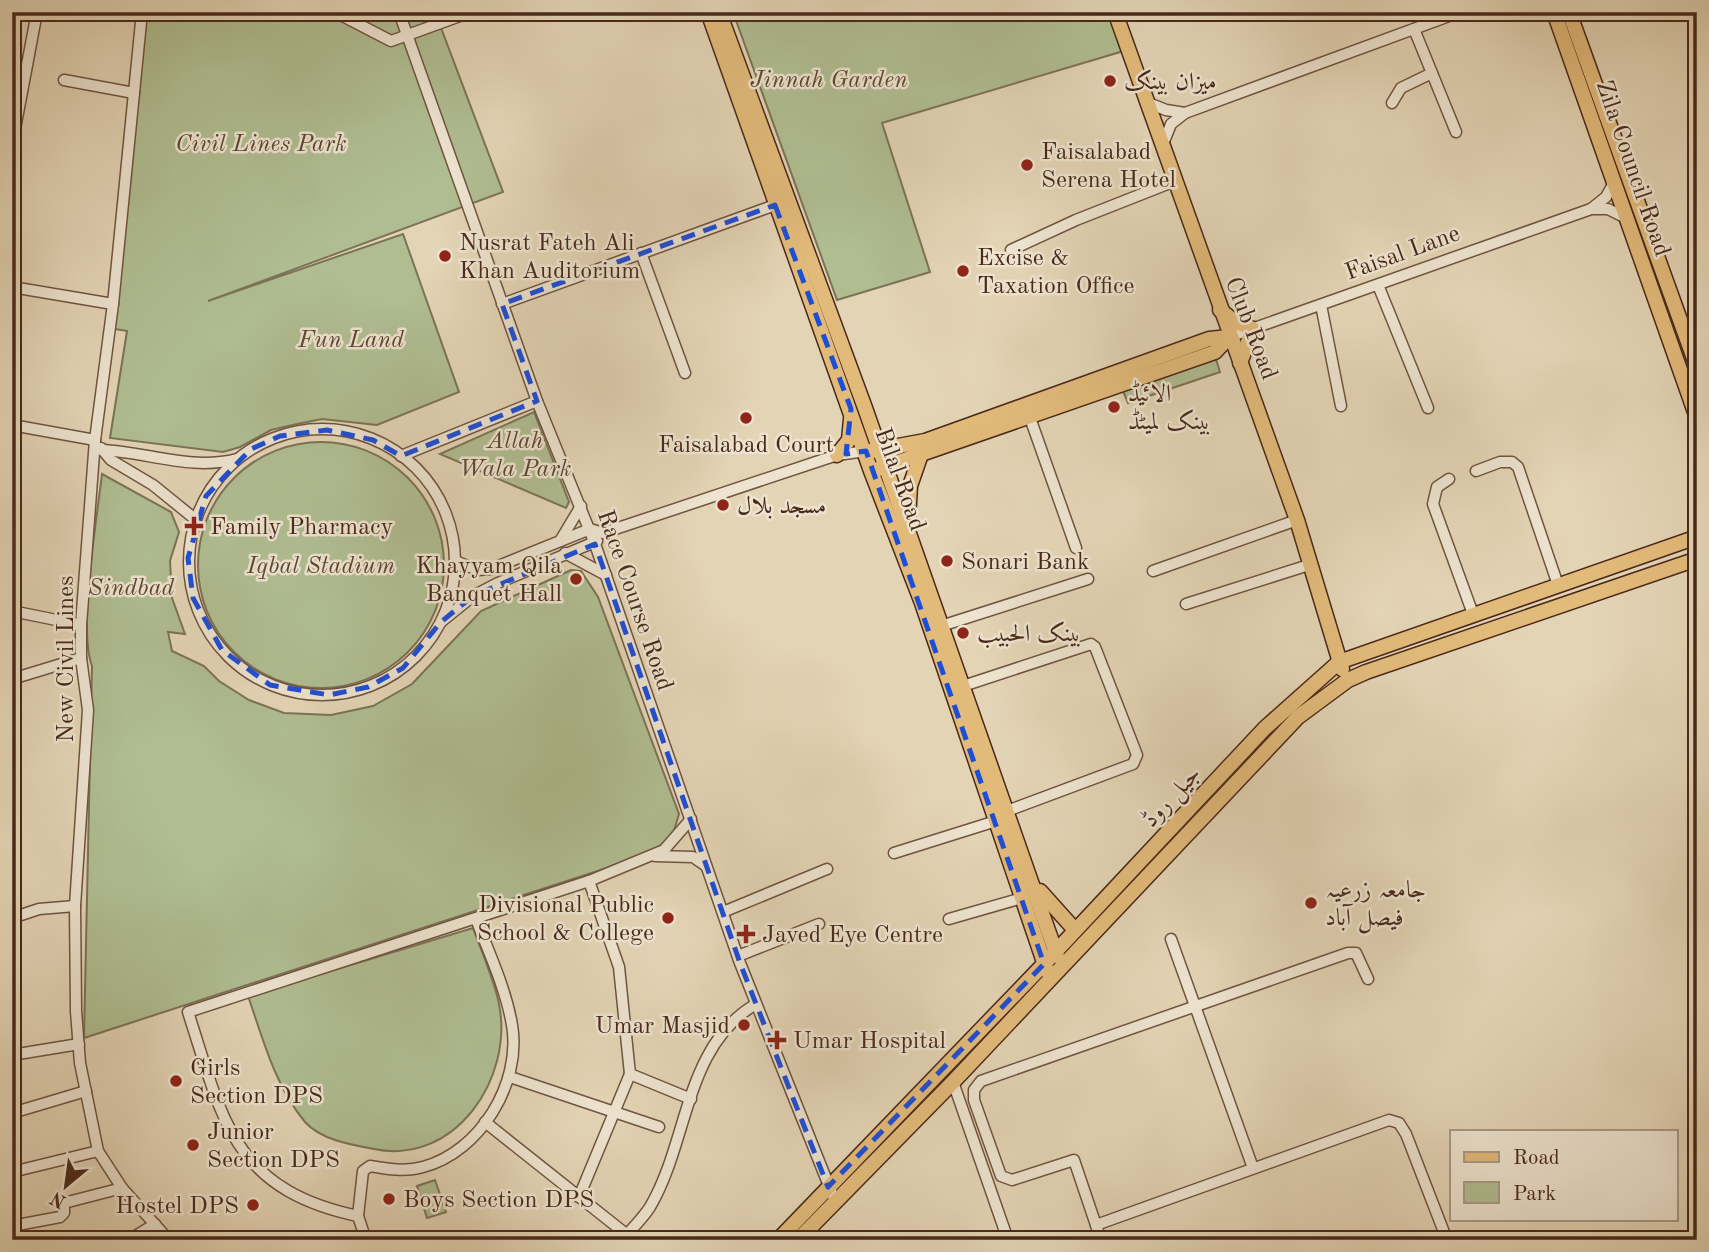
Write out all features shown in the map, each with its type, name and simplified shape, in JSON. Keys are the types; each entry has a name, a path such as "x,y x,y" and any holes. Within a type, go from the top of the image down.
{"main road":[{"name":"Bilal Road","path":"708,12 775,205 858,409"},
{"name":"Bilal Road","path":"719,12 858,409 1047,971"},
{"name":"Club Road","path":"1115,12 1229,337 1297,520 1339,662 1348,680"},
{"name":"Zila Council Road","path":"1554,12 1697,418"},
{"name":"Zila Council Road","path":"1569,12 1690,328 1697,367"},
{"path":"1219,309 1234,321 1253,329 1240,363"},
{"name":"Faisal Lane","path":"878,469 920,457 1029,415 1215,352 1229,337"},
{"name":"Faisal Lane","path":"872,451 936,438 1209,339 1229,337"},
{"path":"837,455 849,439 858,409 896,448"},
{"path":"907,529 910,486 920,457"},
{"name":"Bilal Road","path":"878,469 907,529 1033,882 1060,967"},
{"path":"1681,542 1697,529"},
{"name":"جیل روڈ","path":"798,1240 953,1082 1047,971 1056,951 1075,930 1265,728 1339,662 1697,537"},
{"name":"جیل روڈ","path":"778,1240 828,1187 1047,971 1060,967 1298,717 1348,680 1697,559"},
{"path":"1033,882 1058,915 1075,930"}],"street":[{"path":"12,145 37,12"},
{"name":"New Civil Lines","path":"142,12 81,625 80,657 88,710 75,905 79,1044 98,1151 122,1188 169,1240"},
{"path":"335,12 391,41 471,12"},
{"name":"Race Course Road","path":"399,12 537,401 590,529 738,956 835,1201"},
{"path":"1424,12 1428,24"},
{"path":"1163,148 1171,124 1185,113 1460,12"},
{"path":"1414,29 1456,132"},
{"path":"1392,103 1401,88 1432,73"},
{"path":"64,80 134,93"},
{"path":"1146,102 1166,110 1185,113"},
{"path":"1011,250 1076,220 1175,181"},
{"name":"Faisal Lane","path":"1229,337 1591,209 1606,197 1615,181"},
{"path":"502,304 775,205"},
{"path":"1591,209 1608,209 1628,219"},
{"path":"641,253 685,373"},
{"path":"1378,285 1428,408"},
{"path":"12,286 113,304"},
{"path":"1321,305 1341,407"},
{"path":"401,456 537,401"},
{"path":"1029,415 1076,548"},
{"path":"12,425 196,464 219,464 238,458 280,436 319,430 358,435 401,456 424,478 440,501 450,528 456,561 450,601 441,622 418,655 387,679 368,687 319,695 289,692 270,685 236,664 209,634 200,617 193,598 188,558 195,519 220,476 238,458"},
{"path":"99,445 195,519"},
{"path":"441,622 474,596 565,553 595,544 603,533 837,455 872,451"},
{"path":"1476,471 1500,462 1512,462 1518,467 1558,585"},
{"path":"1450,479 1437,486 1433,504 1473,614"},
{"path":"560,541 581,506"},
{"path":"1153,571 1297,520"},
{"path":"456,561 484,570 590,529 603,533"},
{"path":"565,553 606,575"},
{"path":"1186,604 1312,565"},
{"path":"941,626 1088,579"},
{"path":"12,611 81,625"},
{"path":"963,686 1091,644 1095,647 1138,755 1133,764 1007,811"},
{"path":"12,679 80,657"},
{"path":"358,1216 290,1192 268,1179 246,1159 231,1136 217,1102 188,1012 589,881 649,857 673,841 691,818"},
{"path":"894,853 996,821"},
{"path":"649,857 680,854 693,857 706,866"},
{"path":"723,912 827,869"},
{"path":"579,1197 630,1074 619,967 589,881"},
{"path":"949,919 1022,898"},
{"path":"12,918 40,909 75,905"},
{"path":"366,1240 358,1216 363,1171 370,1166 393,1170 422,1167 448,1157 485,1122 510,1077 513,1027 476,919"},
{"path":"738,956 818,924"},
{"path":"1171,939 1254,1168"},
{"path":"1101,1240 1074,1160 1012,1180 1001,1176 979,1115 974,1090 981,1082 1348,953 1356,953 1368,979"},
{"path":"485,1122 579,1197 624,1237 649,1208 662,1182 709,1052 729,1024 756,1004"},
{"path":"12,1055 79,1044"},
{"path":"630,1074 691,1099"},
{"path":"510,1077 659,1127"},
{"path":"953,1082 1008,1240"},
{"path":"12,1113 86,1091"},
{"path":"1096,1225 1389,1120 1399,1123 1447,1240"},
{"path":"12,1172 98,1151"},
{"path":"12,1226 60,1217 64,1213 64,1203 122,1188"},
{"path":"129,1240 155,1224"}],"highlighted area":[{"path":"775,205 851,409 846,454 866,451 1044,964 828,1187 740,963 595,544 473,596 441,622 403,668 368,687 329,695 270,685 222,650 193,598 188,558 206,496 251,449 280,436 327,430 373,440 401,456 537,401 502,304"}],"green space":[{"name":"Civil Lines Park","path":"141,12 435,12 503,192 208,301 403,234 459,392 377,425 322,419 271,430 240,447 223,452 110,438 127,331 109,328"},
{"name":"Jinnah Garden","path":"733,12 1113,12 1127,50 882,123 930,272 837,300"},
{"path":"1216,359 1220,372 1128,403 1123,391"},
{"name":"Allah Wala Park","path":"534,412 569,502 566,508 440,454"},
{"name":"Iqbal Stadium","path":"333,442 357,447 379,456 408,478 424,496 435,518 442,541 442,589 435,612 424,634 408,652 390,668 357,683 333,688 309,688 285,683 252,668 218,634 200,589 198,553 203,529 218,496 252,462 297,444"},
{"name":"Sindbad","path":"102,474 171,512 179,532 170,561 172,598 185,634 168,632 172,651 204,666 219,681 249,700 284,713 331,715 373,706 412,684 481,611 571,570 581,571 598,597 679,814 672,837 656,852 84,1038 92,666 87,627 93,544"},
{"path":"473,928 497,995 501,1032 497,1060 487,1087 472,1111 453,1130 430,1144 403,1151 374,1149 347,1143 312,1128 295,1108 278,1078 248,996"},
{"path":"435,1180 446,1212 427,1218 417,1186"}],"place":[{"name":"میزان بینک","path":"1110,81"},
{"name":"Faisalabad Serena Hotel","path":"1027,165"},
{"name":"Nusrat Fateh Ali Khan Auditorium","path":"445,256"},
{"name":"Excise & Taxation Office","path":"963,271"},
{"name":"الائیڈ بینک لمیٹڈ","path":"1114,407"},
{"name":"Faisalabad Court","path":"746,418"},
{"name":"مسجد بلال","path":"723,505"},
{"name":"Family Pharmacy","path":"194,526"},
{"name":"Sonari Bank","path":"947,561"},
{"name":"Khayyam Qila Banquet Hall","path":"576,579"},
{"name":"بينک الحبيب","path":"963,633"},
{"name":"جامعہ زرعیہ فیصل آباد","path":"1311,903"},
{"name":"Divisional Public School & College","path":"668,918"},
{"name":"Javed Eye Centre","path":"746,934"},
{"name":"Umar Masjid","path":"744,1025"},
{"name":"Umar Hospital","path":"777,1040"},
{"name":"Girls Section DPS","path":"176,1081"},
{"name":"Junior Section DPS","path":"193,1145"},
{"name":"Boys Section DPS","path":"389,1199"},
{"name":"Hostel DPS","path":"253,1205"}],"park label":[{"name":"Fun Land","path":"351,339"}]}
